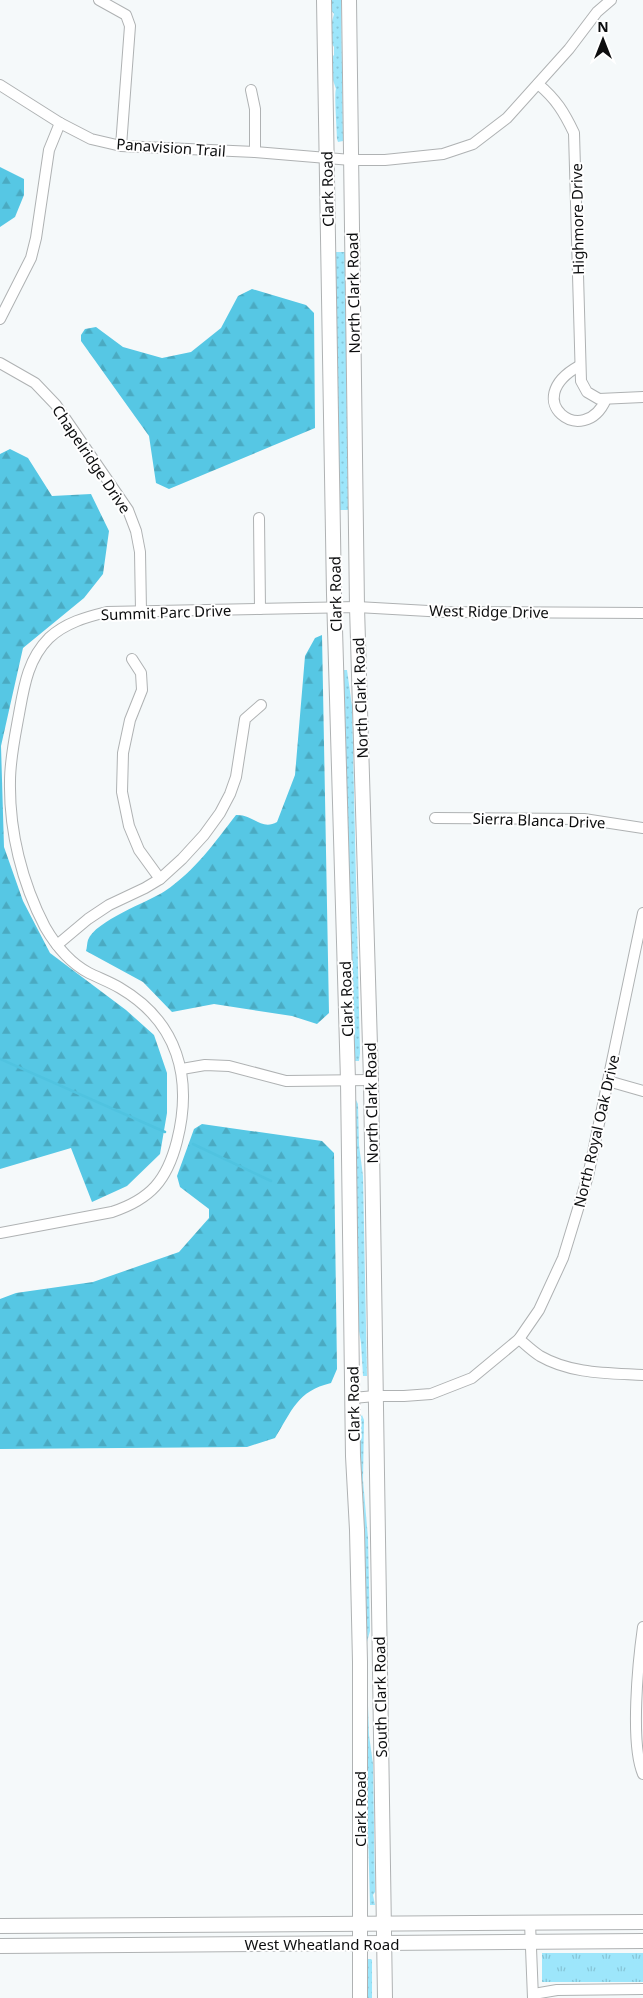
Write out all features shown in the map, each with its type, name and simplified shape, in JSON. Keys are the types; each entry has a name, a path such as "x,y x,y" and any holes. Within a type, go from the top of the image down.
{"main road":[{"name":"Clark Road","path":"324,0 334,607 348,1080 353,1398 360,1662 360,1998"},
{"name":"North Clark Road","path":"349,0 357,607 371,1080 375,1396"},
{"name":"South Clark Road","path":"375,1396 385,1998"},
{"path":"360,1662 379,1662"},
{"name":"West Wheatland Road","path":"0,1926 643,1922"},
{"path":"165,1945 166,1925"},
{"path":"28,1926 29,1946"},
{"name":"West Wheatland Road","path":"0,1946 643,1941"}],"street":[{"path":"99,0 126,15 130,26 120,146"},
{"name":"Panavision Trail","path":"0,86 60,123 91,139 120,146 255,152 351,160 385,160 434,155 473,144 507,118 568,49 597,12 611,0"},
{"name":"Highmore Drive","path":"538,84 553,97 565,114 574,133 579,366 581,381 587,392 599,399 606,399"},
{"path":"251,90 255,109 255,152"},
{"path":"0,319 25,274 31,258 36,238 49,150 60,123"},
{"name":"Chapelridge Drive","path":"0,363 35,383 56,405 128,510 136,531 140,552 141,611"},
{"path":"579,366 566,373 556,387 554,395 555,406 561,416 572,421 588,420 602,407 606,399 643,398"},
{"path":"259,518 260,609"},
{"name":"West Ridge Drive","path":"334,607 446,612 643,613"},
{"name":"Summit Parc Drive","path":"0,1233 112,1212 136,1203 154,1188 164,1176 172,1160 181,1126 184,1088 182,1069 174,1046 160,1022 142,1003 120,987 87,972 72,961 57,944 46,927 26,881 16,845 10,782 24,682 30,665 50,638 65,627 84,617 107,612 334,607"},
{"path":"132,659 141,673 142,690 130,720 123,753 122,792 129,826 139,850 160,879"},
{"path":"57,944 109,905 160,879 188,853 220,813 230,794 236,777 245,719 261,705"},
{"name":"Sierra Blanca Drive","path":"435,818 584,819 643,828"},
{"name":"North Royal Oak Drive","path":"353,1398 431,1394 472,1378 519,1339 539,1310 562,1258 588,1176 643,912"},
{"path":"182,1069 205,1065 229,1066 286,1080 371,1080"},
{"path":"608,1080 643,1091"},
{"path":"519,1339 540,1355 570,1368 608,1374 643,1375"},
{"path":"643,1627 636,1721 637,1759 643,1774"},
{"path":"530,1923 534,1996 557,1990 643,1989"}],"green space":[{"path":"331,0 341,0 343,141 338,142 335,104 336,89 333,80 334,47 332,44 332,21 334,14 331,10"},
{"path":"0,167 24,179 24,195 15,217 0,227"},
{"path":"335,252 345,252 348,510 339,510"},
{"path":"252,289 306,305 314,313 315,428 169,489 156,483 149,436 81,341 81,335 85,329 96,327 123,347 162,358 191,352 221,328 238,296"},
{"path":"10,449 28,458 52,496 91,494 109,531 103,574 84,598 23,648 1,746 4,847 23,901 50,953 126,1010 154,1035 167,1073 167,1113 160,1154 127,1186 92,1202 71,1148 0,1169 0,454"},
{"path":"322,635 329,1013 317,1024 292,1016 214,1004 172,1012 143,982 86,951 88,940 93,933 111,919 165,891 176,883 204,856 236,815 242,815 266,825 277,822 295,775 305,656 315,638"},
{"path":"341,670 347,670 352,706 359,1061 352,1061"},
{"path":"353,1100 356,1100 358,1104 359,1145 363,1176 367,1376 363,1376 357,1319"},
{"path":"202,1124 322,1141 334,1153 337,1369 331,1383 310,1391 303,1397 291,1411 275,1438 247,1447 0,1449 0,1299 16,1293 93,1282 179,1252 209,1218 209,1209 180,1187 177,1176 194,1129"},
{"path":"362,1415 364,1420 363,1480 368,1538 370,1631 367,1642 363,1642 361,1635 359,1419"},
{"path":"367,1676 369,1735 373,1764 375,1892 373,1895 375,1905 370,1905 366,1819"},
{"path":"542,1953 643,1953 643,1982 542,1982"},
{"path":"366,1959 372,1960 372,1998 367,1998"}],"waterway":[{"path":"0,1059 165,1132"},
{"path":"193,1144 271,1181"}]}
